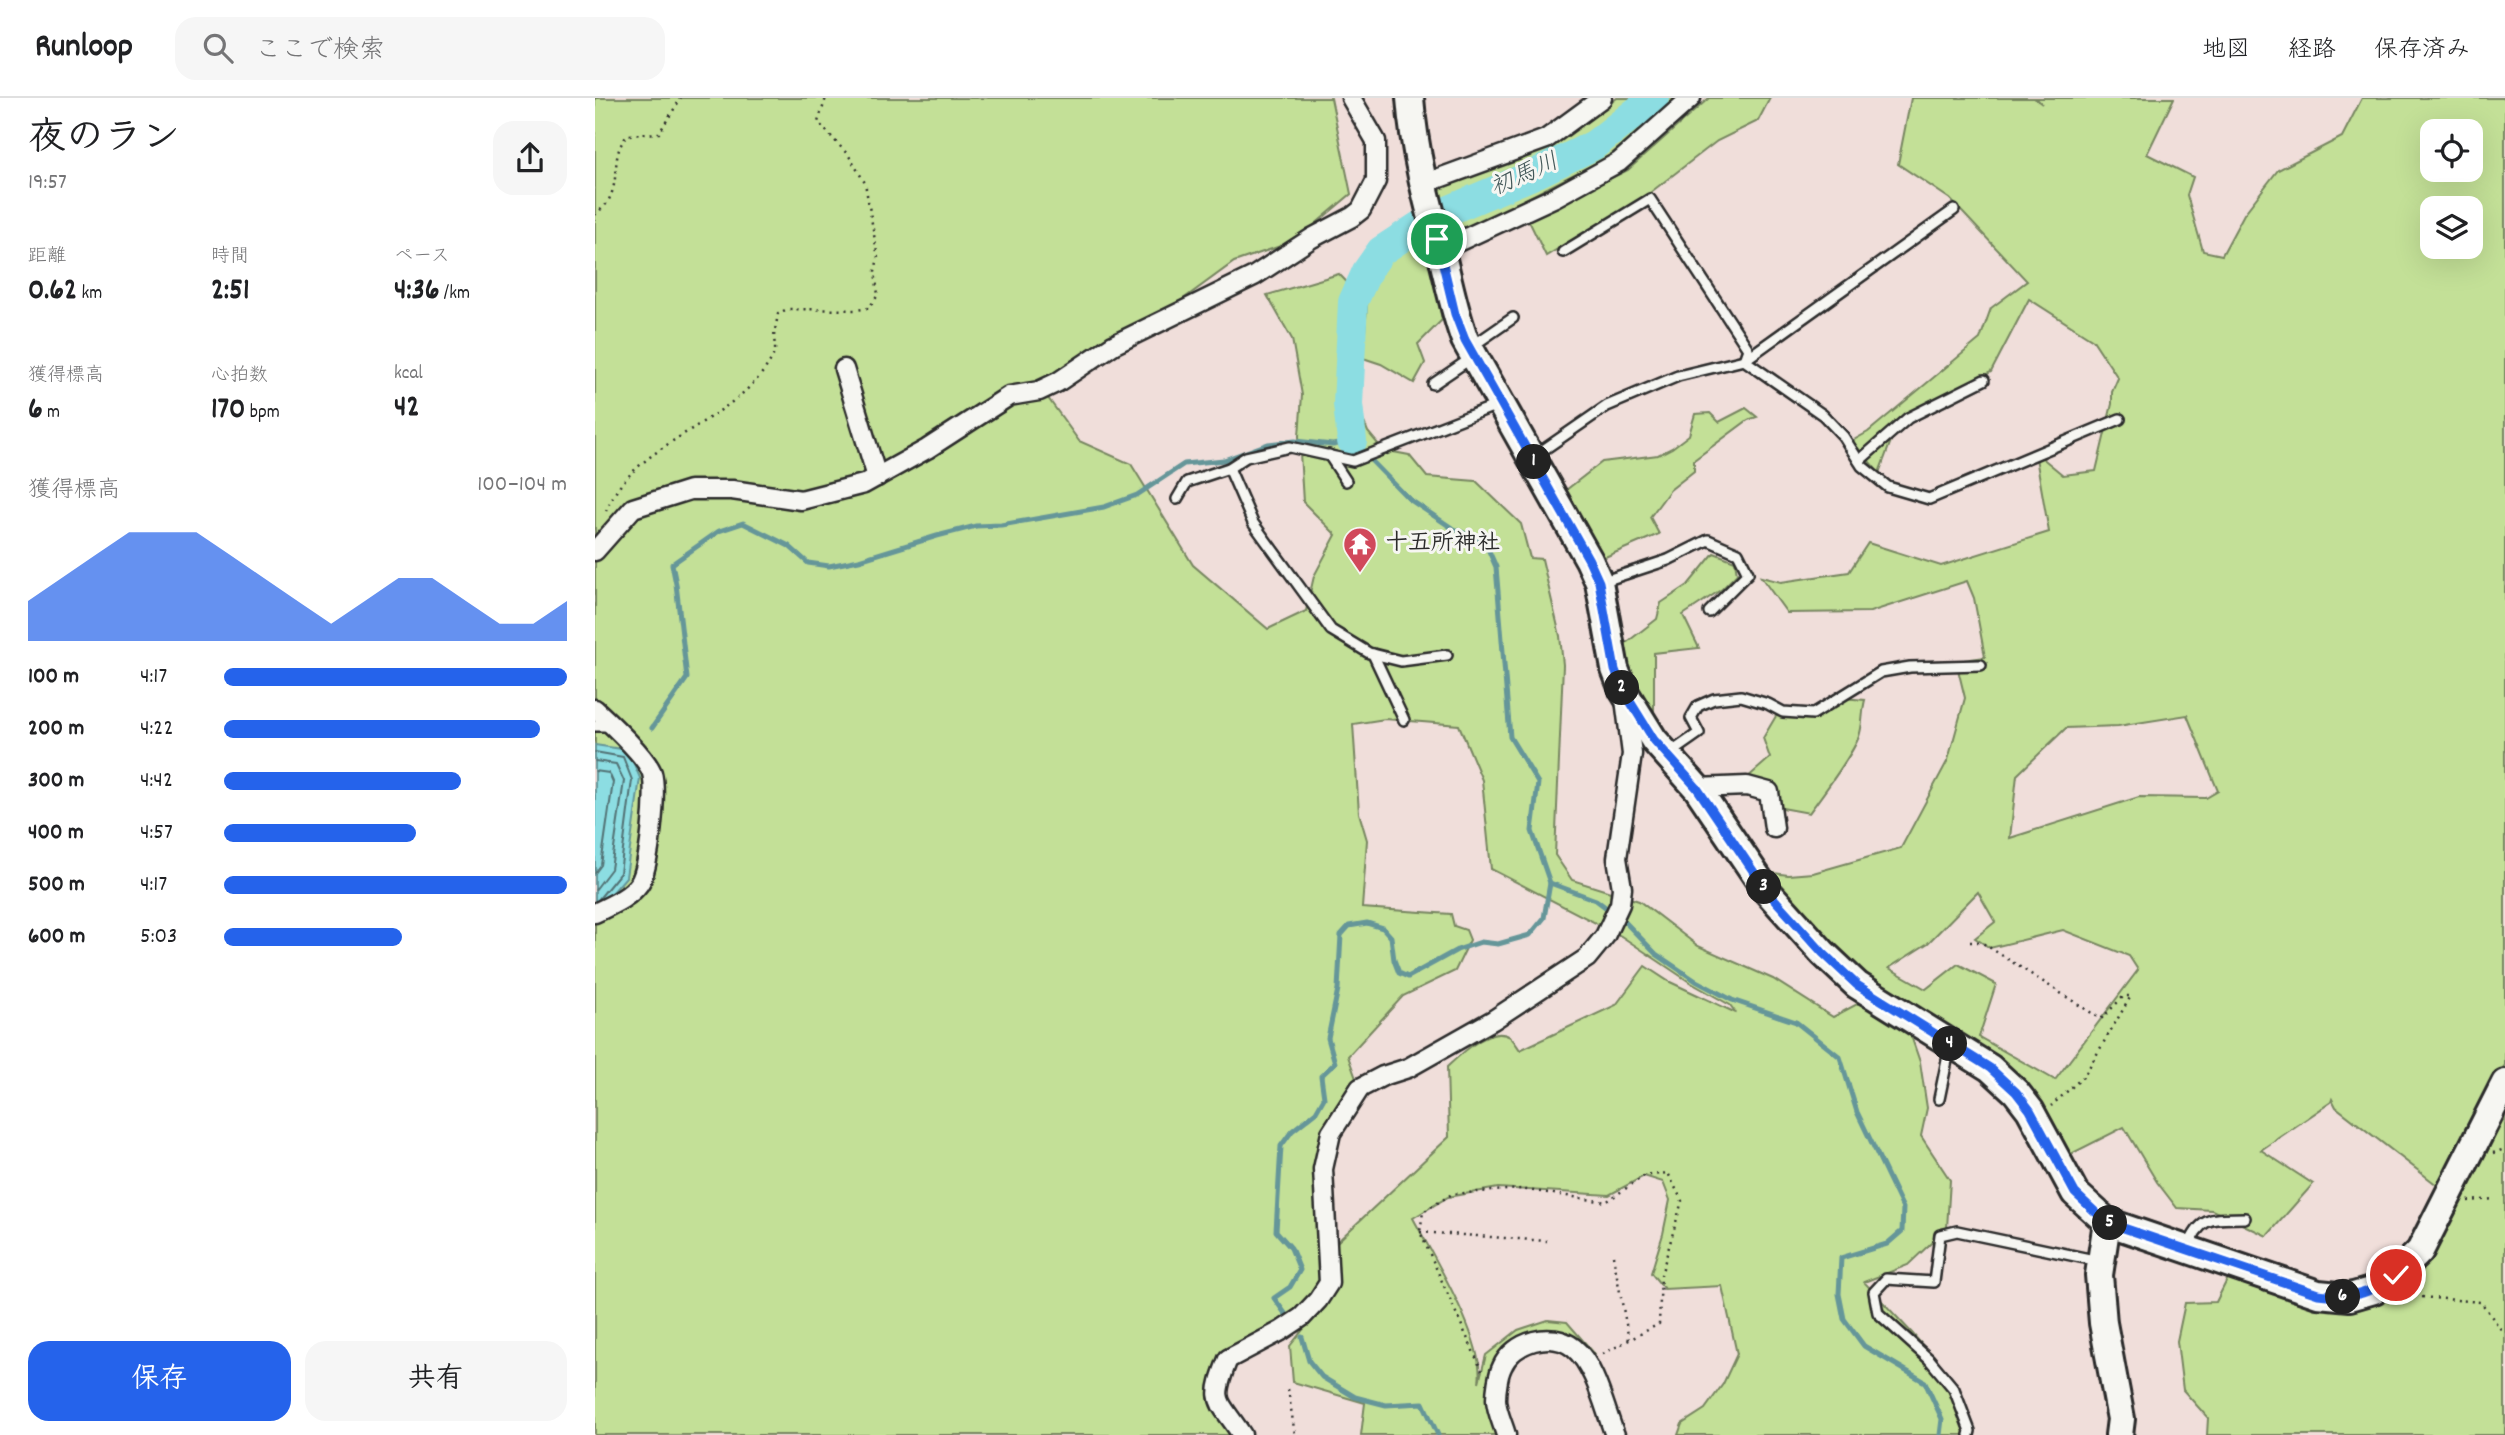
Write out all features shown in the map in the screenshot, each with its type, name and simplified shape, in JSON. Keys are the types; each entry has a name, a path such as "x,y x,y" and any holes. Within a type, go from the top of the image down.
{"street":[{"path":"595,551 633,508 690,490 732,490 800,500 864,484 927,449 1009,396 1039,391 1058,382 1113,345 1254,276 1361,210 1376,181 1376,141 1351,98"},
{"path":"1242,1435 1222,1410 1217,1388 1228,1359 1302,1317 1329,1283 1323,1169 1331,1133 1360,1088 1383,1076 1408,1068 1451,1045 1587,958 1605,936 1620,904 1622,888 1617,858 1632,754 1623,690 1612,657 1599,582 1472,352 1455,314 1425,192 1413,134 1410,98"},
{"path":"1425,192 1546,139 1602,98"},
{"path":"1438,245 1555,197 1619,162 1691,98"},
{"path":"844,369 877,477"},
{"path":"1623,690 1654,740 1697,788 1766,890 1823,953 1857,985 1990,1068 2016,1092 2035,1119 2075,1193 2106,1222 2318,1294 2350,1297 2374,1290 2420,1251 2505,1083"},
{"path":"595,709 604,726 652,772 653,807 649,855 640,883 618,903 595,913"},
{"path":"1697,788 1747,786 1769,792 1775,828"},
{"path":"2106,1222 2099,1275 2103,1323 2121,1419 2119,1435"},
{"path":"1506,1435 1496,1400 1502,1367 1514,1352 1540,1338 1551,1338 1573,1346 1586,1363 1615,1435"}],"lane":[{"path":"1563,252 1650,199 1748,349 1744,360"},
{"path":"1532,458 1607,406 1678,376 1744,360 1954,210"},
{"path":"1433,384 1513,318"},
{"path":"1744,360 1823,415 1843,436 1859,461 1888,487 1929,499 2120,419"},
{"path":"1859,461 1908,418 1984,380"},
{"path":"1177,499 1187,482 1229,468 1246,457 1290,447 1353,461 1501,404"},
{"path":"1329,455 1346,481"},
{"path":"1229,468 1253,523 1331,630 1373,654 1401,661 1447,656"},
{"path":"1599,582 1668,560 1708,540 1738,553 1748,573 1709,612"},
{"path":"1373,654 1403,720"},
{"path":"1667,755 1699,733 1692,718 1699,706 1714,699 1741,696 1768,704 1783,712 1813,714 1881,672 1910,667 1981,665"},
{"path":"1939,1099 1950,1044"},
{"path":"2187,1250 2196,1228 2213,1219 2245,1218"},
{"path":"1969,1435 1970,1431 1954,1389 1929,1359 1878,1314 1874,1292 1886,1279 1934,1282 1940,1234 1957,1230 2101,1261"}],"path":[{"path":"595,215 607,203 616,181 618,144 628,135 659,133 681,98"},
{"path":"616,527 606,510 627,478 745,391 766,368 775,353 774,337 778,314 787,309 869,308 878,295 875,271 878,258 865,183 849,156 818,122 826,98"},
{"path":"1970,942 1981,942 2101,1019 2124,996 2131,996 2084,1076 2035,1119"},
{"path":"1496,1400 1420,1232 1423,1212 1452,1194 1521,1189 1606,1202 1644,1176 1668,1173 1682,1200 1661,1275 1659,1324 1586,1363"},
{"path":"1420,1232 1547,1241"},
{"path":"1613,1255 1629,1340"},
{"path":"2387,1281 2421,1297 2481,1302 2502,1331"},
{"path":"1288,1390 1295,1435"}],"green space":[{"path":"595,98 1331,98 1351,194 1295,241 1234,262 1048,398 1079,441 1131,464 1193,565 1268,629 1306,611 1314,576 1336,535 1303,502 1299,436 1302,395 1292,339 1267,295 1339,274 1364,300 1355,385 1359,410 1368,432 1383,450 1409,455 1427,477 1476,481 1521,524 1530,558 1542,559 1560,636 1563,665 1555,855 1572,880 1639,901 1698,946 1773,979 1833,1017 1859,1003 1895,1016 1908,1027 1920,1062 1927,1108 1921,1136 1950,1180 1947,1228 1908,1265 1864,1282 1959,1388 1970,1435 1678,1435 1682,1424 1705,1409 1723,1384 1737,1354 1722,1286 1664,1289 1651,1273 1670,1200 1663,1182 1644,1176 1609,1195 1498,1188 1448,1197 1413,1218 1445,1276 1466,1323 1479,1365 1479,1382 1486,1355 1518,1330 1548,1320 1567,1322 1594,1353 1588,1355 1540,1337 1502,1365 1506,1435 1361,1435 1365,1403 1293,1382 1290,1346 1334,1291 1336,1243 1449,1137 1447,1067 1460,1055 1485,1038 1502,1034 1510,1037 1520,1050 1616,1005 1645,966 1668,981 1736,1013 1730,1005 1691,983 1621,936 1491,869 1482,780 1459,725 1385,719 1353,724 1359,813 1367,840 1362,908 1451,914 1454,926 1466,930 1470,940 1455,971 1403,996 1348,1056 1359,1087 1331,1134 1329,1283 1313,1306 1228,1360 1217,1388 1239,1435 595,1435"},
{"path":"1617,98 1677,98 1608,157 1459,233 1445,233 1436,192 1441,184 1542,148 1582,125"},
{"path":"1709,98 1770,98 1758,121 1717,141 1651,192 1546,256 1528,219 1628,170"},
{"path":"1911,98 2034,98 2042,104 2036,98 2174,98 2147,154 2193,177 2187,195 2203,251 2222,255 2244,214 2278,170 2342,137 2362,98 2505,98 2505,1065 2485,1093 2486,1154 2505,1115 2505,1435 2207,1435 2208,1418 2183,1390 2177,1341 2185,1303 2216,1302 2228,1278 2341,1310 2407,1285 2455,1199 2336,1107 2332,1099 2261,1150 2313,1184 2267,1236 2212,1210 2177,1208 2157,1182 2124,1127 2069,1155 2050,1126 1853,969 1759,871 1788,875 1813,873 1901,848 1948,760 1965,698 1956,661 1985,657 1974,598 1967,581 1870,612 1787,613 1761,577 1781,582 1849,572 1868,543 1941,566 2049,532 2035,452 2063,475 2096,471 2112,404 2112,392 2118,378 2093,340 2029,299 1991,372 1936,399 1897,425 1879,473 1852,441 1868,432 1980,339 1991,308 2027,281 1950,199 1898,164","holes":["2187,715 2218,791 2206,798 2139,797 2010,838 2017,775 2066,728 2118,726","1978,892 1995,922 1975,938 1990,948 2063,930 2129,956 2138,970 2055,1080 1979,1037 1996,984 1958,964 1926,989 1889,968 1928,943"]},
{"path":"1425,233 1442,320 1418,344 1425,363 1414,383 1381,364 1363,358 1367,271"},
{"path":"1746,408 1757,417 1748,420 1694,460 1694,471 1670,490 1650,517 1659,534 1605,557 1591,548 1566,505 1566,490 1602,462 1658,455 1672,448 1689,435 1695,414 1710,413 1719,422"},
{"path":"1714,553 1735,561 1737,574 1722,589 1683,615 1699,648 1654,653 1654,715 1625,662 1626,643 1657,619 1661,603 1688,585"},
{"path":"1842,698 1865,700 1860,733 1852,751 1809,813 1777,807 1747,778 1770,758 1763,738 1776,716 1796,717"}],"water":[{"path":"595,745 628,750 640,778 626,877 595,913"}],"waterway":[{"name":"初馬川","path":"1352,441 1348,404 1353,302 1367,271 1381,251 1433,217 1537,173 1594,145 1654,98"},
{"path":"652,728 687,678 672,564 719,531 743,523 789,546 808,563 829,566 976,526 1001,525 1104,507 1137,495 1184,464 1224,460 1268,444 1295,441 1333,445 1352,441 1409,499 1452,528 1485,542 1496,567 1510,737 1538,783 1532,831 1550,883 1544,918 1530,935 1498,944 1481,942 1457,950 1408,977 1399,973 1391,937 1383,928 1367,923 1349,926 1341,935 1338,989 1328,1038 1335,1063 1321,1076 1324,1098 1316,1112 1292,1131 1281,1146 1276,1231 1291,1248 1300,1270 1290,1287 1274,1298 1289,1319"},
{"path":"1550,883 1596,900 1625,922 1656,954 1696,981 1732,1000 1796,1022 1840,1057 1857,1112 1903,1208 1902,1231 1887,1244 1841,1258 1839,1294 1844,1319 1864,1346 1925,1382 1942,1419 1940,1435"},
{"path":"1302,1337 1309,1361 1322,1377 1355,1397 1386,1405 1423,1403 1438,1435"}],"place":[{"name":"十五所神社","path":"1360,574"}],"route":[{"path":"1437,239 1455,314 1465,340 1599,582 1615,670 1623,690 1654,740 1697,788 1766,890 1823,953 1857,985 1990,1068 2016,1092 2030,1110 2075,1193 2106,1222 2318,1294 2350,1297 2374,1290 2396,1275"}]}
